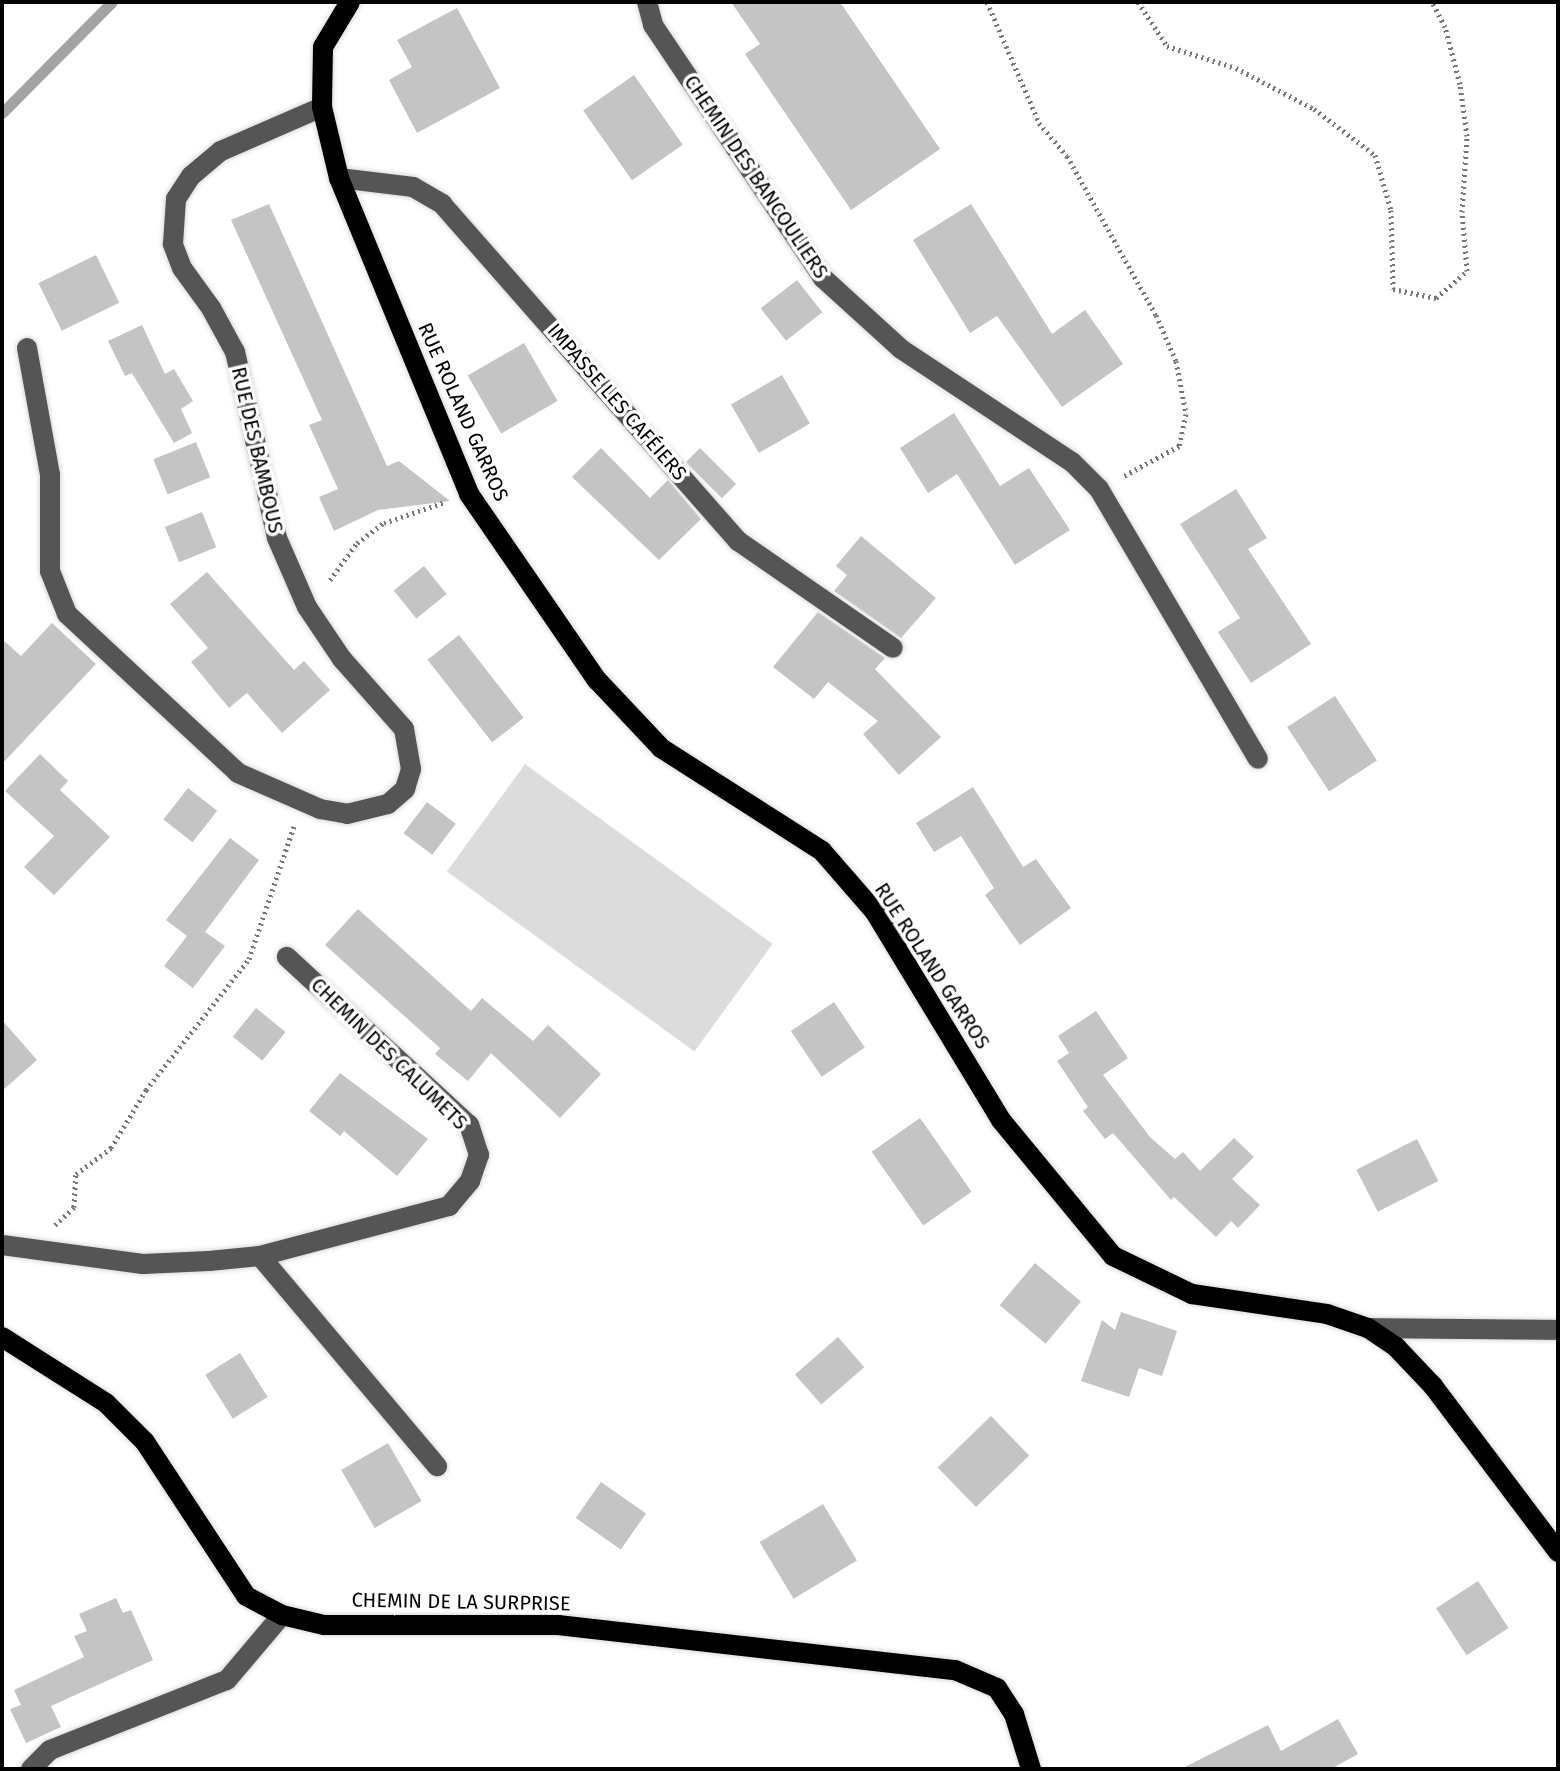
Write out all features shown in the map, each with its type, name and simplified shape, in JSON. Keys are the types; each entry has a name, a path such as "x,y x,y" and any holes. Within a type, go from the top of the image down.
{"main road":[{"name":"RUE ROLAND GARROS","path":"350,2 323,47 322,107 339,178 469,494 523,577 597,680 661,748 822,851 875,912 1001,1120 1061,1200 1113,1256 1192,1294 1327,1314 1368,1328 1396,1347 1433,1386 1558,1552"},
{"name":"CHEMIN DE LA SURPRISE","path":"2,1337 106,1403 145,1442 246,1596 282,1615 324,1625 558,1625 955,1670 997,1688 1014,1714 1031,1769"}],"street":[{"name":"CHEMIN DES BANCOULIERS","path":"647,2 653,25 823,278 901,349 1072,462 1099,489 1258,759"},
{"name":"RUE DES BAMBOUS","path":"27,348 50,474 50,571 67,614 238,773 299,802 347,814 388,804 405,789 409,748 404,729 342,659 307,607 277,538 235,352 211,308 182,268 171,220 176,199 191,176 221,151 322,107"},
{"name":"IMPASSE LES CAFÉIERS","path":"339,178 413,187 442,204 738,541 893,648"},
{"name":"CHEMIN DES CALUMETS","path":"2,1245 143,1264 260,1256 449,1206 470,1181 479,1155 469,1125 287,957"},
{"path":"260,1256 437,1466"},
{"path":"1368,1328 1558,1330"},
{"path":"31,1769 50,1750 227,1680 282,1615"}],"path":[{"path":"987,2 1039,123 1067,156 1156,315 1176,361 1186,414 1179,446 1099,489"},
{"path":"1138,2 1167,46 1236,68 1301,102 1375,155 1391,210 1393,289 1436,298 1467,271 1462,212 1467,136 1456,70 1432,2"},
{"path":"330,580 357,543 384,523 450,501"},
{"path":"32,1251 74,1207 76,1174 111,1148 146,1090 249,959 283,870 299,802"}],"shaded area":[{"path":"525,764 773,944 694,1051 447,872"}],"building":[{"path":"731,2 840,2 940,149 851,210 745,54 760,44"},
{"path":"457,8 500,88 417,133 389,80 412,67 397,40"},
{"path":"634,75 683,145 632,180 583,111"},
{"path":"269,204 387,466 399,461 450,501 378,510 334,531 319,497 338,489 309,425 322,420 231,220"},
{"path":"971,204 1052,334 1085,310 1123,364 1062,407 997,316 970,333 913,240"},
{"path":"96,255 119,303 62,331 38,283"},
{"path":"797,280 822,312 786,341 761,308"},
{"path":"142,325 165,374 174,369 193,401 181,409 192,433 174,443 132,373 125,376 108,341"},
{"path":"524,343 558,401 501,434 468,376"},
{"path":"782,375 810,423 759,453 731,404"},
{"path":"954,413 1000,486 1029,468 1070,530 1015,565 957,474 928,493 900,448"},
{"path":"196,442 210,477 168,494 153,459"},
{"path":"601,448 650,498 668,480 701,519 659,560 572,477"},
{"path":"700,448 736,484 722,498 686,462"},
{"path":"1236,489 1267,538 1248,549 1311,644 1251,683 1218,632 1240,618 1180,524"},
{"path":"202,512 216,547 179,562 165,527"},
{"path":"861,536 936,598 901,638 834,591 847,575 836,566"},
{"path":"424,566 447,594 416,619 394,591"},
{"path":"207,572 294,670 304,661 330,690 282,733 247,693 229,708 191,662 208,648 170,604"},
{"path":"818,612 885,658 875,669 941,737 899,775 863,734 878,721 828,682 814,699 773,667"},
{"path":"52,623 96,664 2,764 2,639 21,656"},
{"path":"459,635 524,718 492,742 427,660"},
{"path":"1335,696 1377,761 1329,792 1287,727"},
{"path":"40,754 68,781 60,790 110,837 54,895 24,867 54,836 5,791"},
{"path":"973,787 1023,867 1036,859 1071,908 1020,945 985,895 994,888 961,836 934,852 916,823"},
{"path":"188,788 217,811 193,842 163,820"},
{"path":"427,802 456,824 432,855 404,833"},
{"path":"230,838 259,860 205,932 225,946 193,988 164,966 187,936 166,920"},
{"path":"358,909 471,1011 482,998 533,1041 548,1025 601,1074 560,1118 491,1053 468,1081 435,1054 440,1048 325,945"},
{"path":"834,1002 865,1048 822,1077 791,1031"},
{"path":"256,1008 286,1032 262,1061 233,1037"},
{"path":"1096,1011 1128,1058 1103,1075 1150,1137 1175,1159 1183,1152 1200,1171 1234,1138 1254,1157 1232,1179 1260,1205 1238,1228 1231,1221 1216,1237 1174,1197 1171,1200 1113,1133 1105,1139 1083,1111 1088,1107 1057,1061 1069,1053 1058,1036"},
{"path":"2,1020 37,1060 2,1091"},
{"path":"340,1073 428,1139 397,1176 344,1131 340,1136 309,1111"},
{"path":"920,1118 972,1192 923,1226 872,1152"},
{"path":"1417,1139 1438,1181 1378,1212 1356,1170"},
{"path":"1035,1263 1081,1302 1046,1344 1000,1305"},
{"path":"1121,1312 1177,1331 1162,1376 1139,1368 1129,1397 1081,1381 1102,1320 1115,1330"},
{"path":"838,1337 864,1367 821,1405 795,1374"},
{"path":"240,1353 268,1397 233,1419 205,1375"},
{"path":"991,1416 1029,1456 976,1507 938,1467"},
{"path":"388,1443 422,1501 375,1528 341,1470"},
{"path":"601,1482 646,1514 621,1550 576,1518"},
{"path":"823,1504 857,1561 794,1599 760,1542"},
{"path":"1478,1581 1508,1628 1467,1655 1436,1608"},
{"path":"116,1598 123,1613 131,1610 153,1660 51,1706 61,1727 26,1743 10,1709 21,1705 14,1690 84,1657 74,1636 87,1631 79,1614"},
{"path":"1338,1719 1358,1754 1331,1769 1181,1769 1268,1725 1281,1751"}],"waterway":[{"path":"2,113 112,2"}]}
